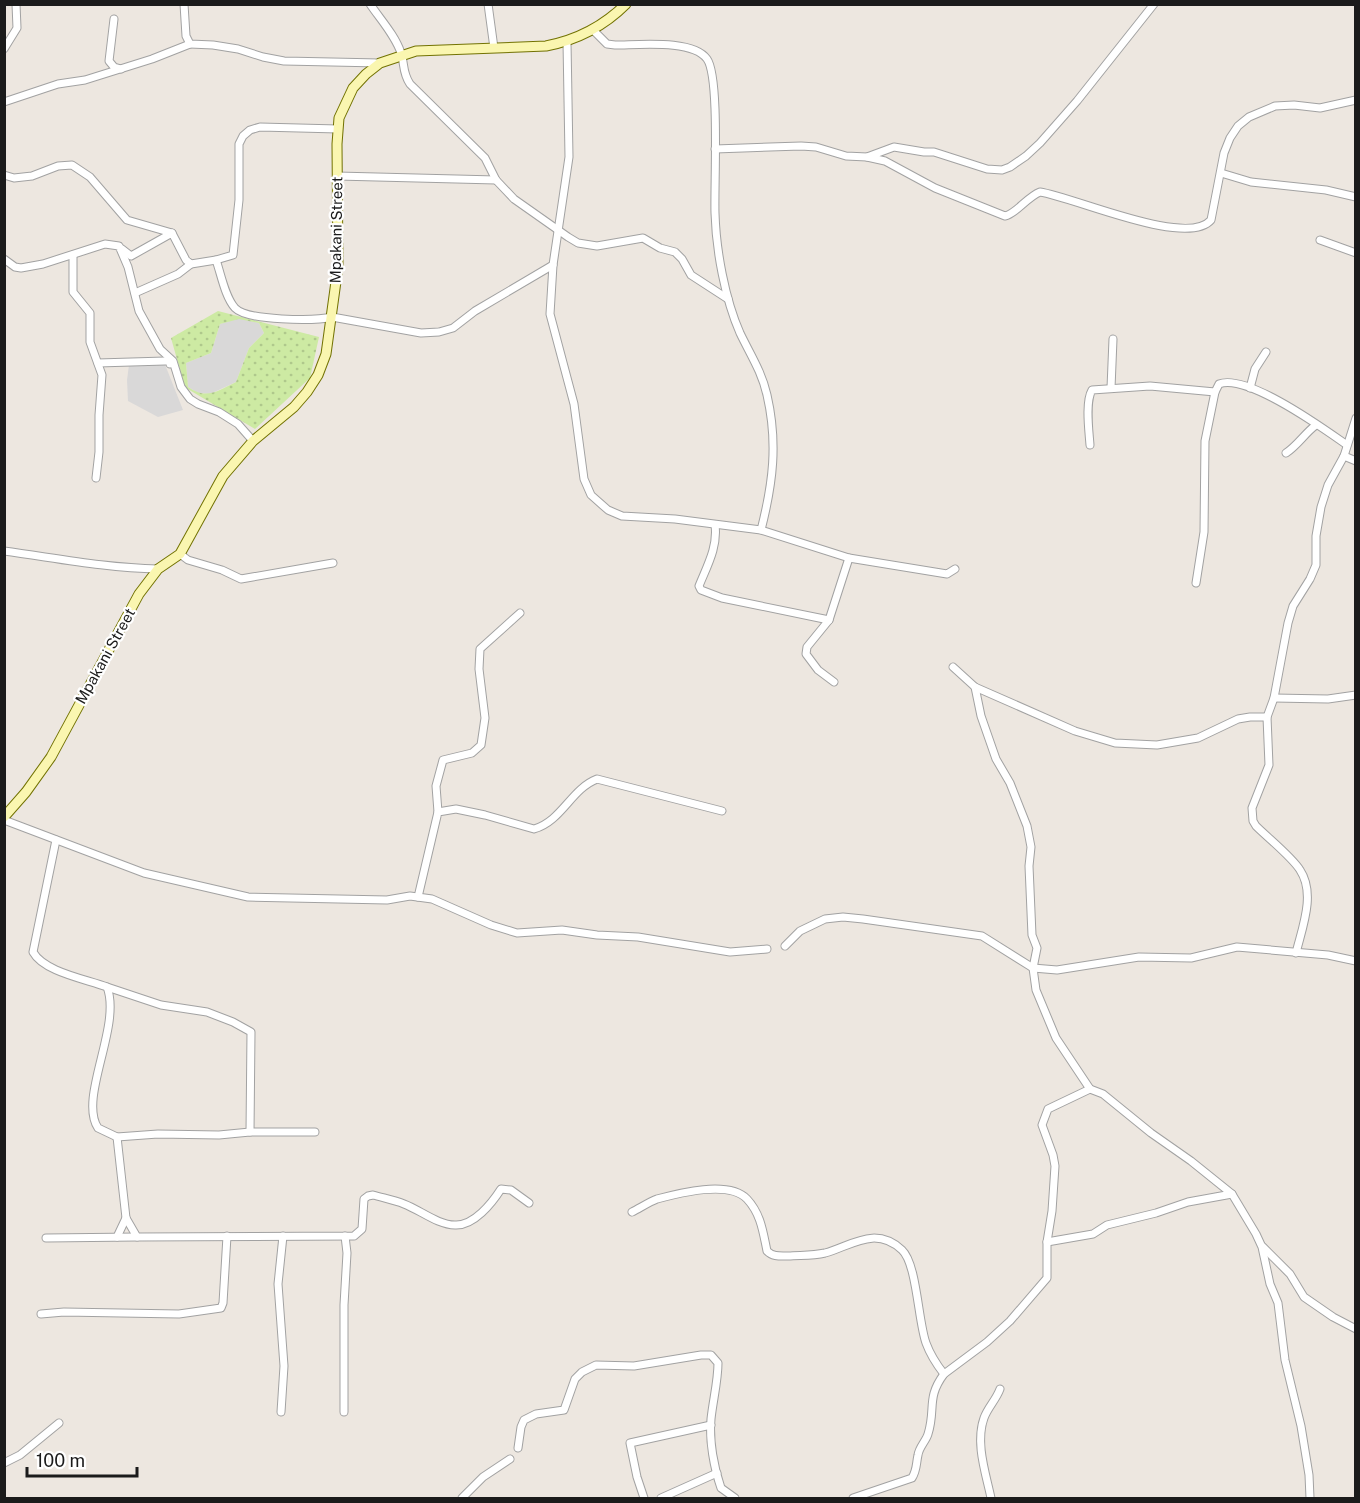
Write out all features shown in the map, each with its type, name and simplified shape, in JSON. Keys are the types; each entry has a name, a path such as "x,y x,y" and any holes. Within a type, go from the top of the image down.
{"street":[{"path":"4,49 17,28 16,4"},
{"path":"184,4 186,36 190,44"},
{"path":"370,4 395,42 401,54 402,69 410,84 485,158 496,180 522,206 578,243 587,246 643,238 660,248 675,252 691,275 728,299"},
{"path":"488,4 494,48"},
{"name":"Mpakani Street","path":"4,818 27,792 51,757 134,603 158,569 180,554 223,476 253,441 294,407 318,375 326,354 338,267 339,118 353,88 380,63 401,54 435,49 546,46 567,42 610,21 626,4"},
{"path":"867,157 894,147 934,152 995,171 1010,167 1026,156 1062,118 1154,4"},
{"path":"114,19 109,61 114,67 121,69"},
{"path":"593,30 607,44 687,46 707,58 710,66 714,97 715,216 728,299 740,331 759,367 767,395 773,437 774,466 761,530"},
{"path":"567,42 569,157 553,265 550,314 574,404 584,479 591,495 608,510 622,516 675,519 761,530 849,558 947,574 955,569"},
{"path":"4,102 58,84 85,80 121,69 190,44 238,49 284,61 380,63"},
{"path":"715,149 801,146 816,147 846,156 867,157 893,165 934,188 1005,216 1010,215 1026,200 1040,192 1153,225 1193,228 1208,224 1211,220 1224,153 1238,126 1249,117 1275,106 1294,105 1320,108 1356,100"},
{"path":"135,293 178,274 191,264 233,255 239,200 238,144 250,130 260,128 338,129"},
{"path":"4,175 14,178 32,176 58,166 72,165 90,177 127,220 172,233 186,260 191,264"},
{"path":"1221,173 1251,182 1326,190 1356,197"},
{"path":"337,176 496,180"},
{"path":"4,259 15,267 21,268 105,244 119,246 131,256 172,233"},
{"path":"1320,240 1356,253"},
{"path":"119,246 128,267 139,311 159,349 173,361 181,387 190,399 219,412 238,424 253,441"},
{"path":"72,255 73,292 90,313 90,342 98,363 102,386 96,478"},
{"path":"216,260 235,308 249,315 299,319 332,317 421,333 453,328 475,311 553,265"},
{"path":"1111,388 1113,339"},
{"path":"1250,388 1255,369 1266,352"},
{"path":"98,363 170,361 178,389 190,403"},
{"path":"1196,584 1204,532 1205,441 1215,392 1219,384 1224,382 1250,388 1296,410 1347,445"},
{"path":"1090,445 1090,393 1094,390 1150,386 1215,392"},
{"path":"1296,953 1307,907 1306,881 1295,863 1257,826 1252,815 1252,808 1269,765 1267,717 1274,698 1279,662 1292,609 1316,565 1321,507 1328,485 1344,456 1356,418"},
{"path":"1286,453 1316,425"},
{"path":"1344,456 1356,461"},
{"path":"715,525 717,537 699,586 701,591 722,598 828,620"},
{"path":"4,551 78,563 158,569"},
{"path":"180,554 188,560 222,570 241,579 333,562"},
{"path":"834,682 818,670 806,654 807,647 828,620 849,558"},
{"path":"418,897 438,812 436,786 443,760 472,753 481,745 484,718 479,669 480,649 520,613"},
{"path":"953,667 975,687 1075,731 1115,743 1157,745 1198,738 1238,719 1267,717"},
{"path":"975,687 981,716 996,759 1010,783 1027,826 1031,847 1029,866 1032,935 1037,948 1033,968 1036,990 1056,1038 1090,1089 1103,1094 1232,1194 1262,1246 1290,1274 1304,1297 1356,1329"},
{"path":"1274,698 1328,699 1356,695"},
{"path":"438,812 456,809 534,829 555,817 586,783 597,779 722,811"},
{"path":"4,818 144,873 248,897 387,900 410,896 432,899 491,925 517,933 561,930 638,937 730,952 767,949"},
{"path":"56,840 33,952 37,960 46,966 161,1005 207,1012 251,1032 250,1132"},
{"path":"785,946 800,931 825,919 843,917 982,936 1033,968 1057,970 1139,957 1191,958 1237,947 1328,955 1356,961"},
{"path":"107,987 111,995 111,1008 95,1087 93,1117 98,1128 117,1137 158,1134 315,1132"},
{"path":"853,1498 912,1478 917,1470 919,1449 928,1436 934,1388 944,1374 987,1342 1010,1321 1047,1278 1047,1242 1055,1166 1042,1125 1048,1110 1090,1089"},
{"path":"117,1137 126,1218 137,1237"},
{"path":"46,1238 354,1236 360,1233 364,1199 373,1195 404,1204 455,1225 471,1220 492,1202 501,1189 512,1190 530,1203"},
{"path":"632,1212 656,1200 684,1193 706,1190 731,1191 746,1198 757,1212 767,1251 774,1256 813,1256 833,1251 862,1238 874,1238 892,1244 901,1249 906,1256 927,1344 944,1374"},
{"path":"1047,1242 1093,1234 1107,1225 1156,1213 1188,1202 1232,1194"},
{"path":"117,1237 126,1218"},
{"path":"41,1314 64,1312 179,1314 220,1308 223,1303 226,1236"},
{"path":"281,1412 284,1366 278,1284 283,1236"},
{"path":"344,1412 344,1305 347,1253 345,1236"},
{"path":"1262,1246 1267,1273 1278,1304 1285,1360 1308,1464 1310,1498"},
{"path":"518,1448 524,1420 528,1416 564,1410 575,1378 596,1365 634,1366 711,1355 718,1363 711,1425 717,1473 721,1488 735,1498"},
{"path":"991,1498 981,1438 983,1421 1000,1389"},
{"path":"4,1463 20,1455 59,1424"},
{"path":"644,1498 630,1443 711,1425"},
{"path":"462,1498 483,1477 510,1459"},
{"path":"661,1498 717,1473"}],"shaded area":[{"path":"239,318 259,323 264,333 249,348 236,382 210,394 198,393 188,387 186,363 211,353 220,324"},
{"path":"164,362 183,410 158,417 128,401 127,380 129,365"}],"green space":[{"path":"218,311 319,337 310,378 255,429 186,388 171,338","holes":["239,319 259,323 264,333 249,348 236,382 207,394 188,387 186,363 211,353 220,324"]}]}
